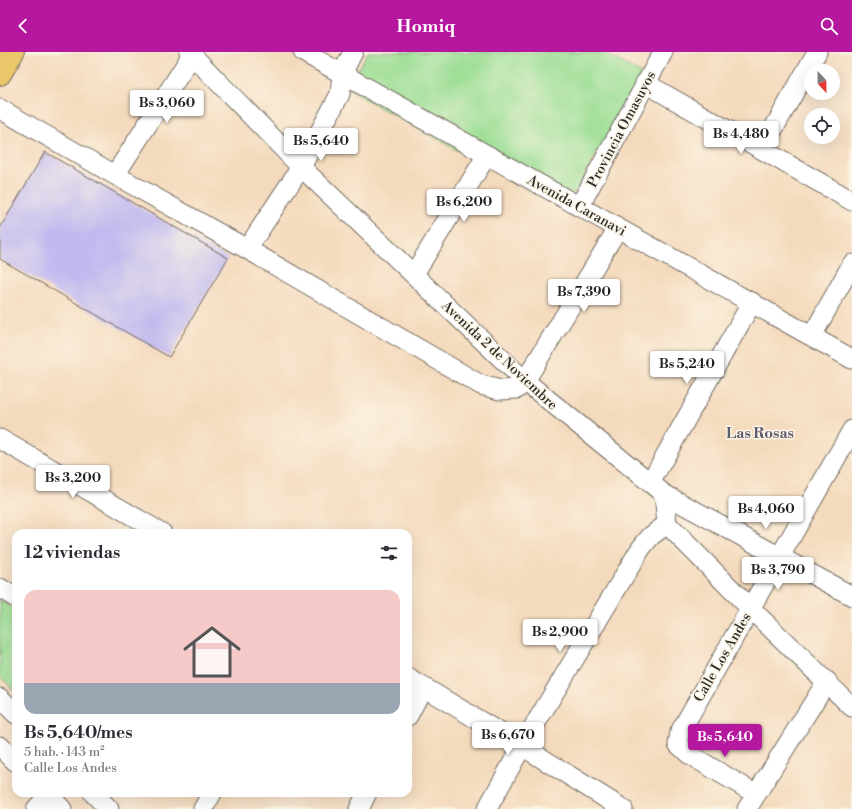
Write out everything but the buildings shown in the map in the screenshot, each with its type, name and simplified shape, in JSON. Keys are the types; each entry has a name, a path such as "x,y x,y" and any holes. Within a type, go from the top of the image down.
{"main road":[{"path":"0,74 13,52"}],"street":[{"name":"Avenida Caranavi","path":"303,52 852,358"},
{"path":"247,249 301,167 340,94 342,74 353,52"},
{"name":"Provincia Omasuyos","path":"579,206 663,52"},
{"path":"762,149 818,52"},
{"path":"115,175 191,54"},
{"name":"Avenida 2 de Noviembre","path":"191,54 301,167 525,381 657,489 852,596"},
{"path":"645,83 852,201"},
{"path":"0,109 247,249 481,385 500,390 517,389 525,381 618,228"},
{"path":"414,274 487,155"},
{"path":"812,336 852,264"},
{"path":"752,302 657,489 667,524 750,608 827,681 852,707"},
{"name":"Calle Los Andes","path":"751,801 690,755 678,744 680,732 780,556 850,438"},
{"path":"0,439 155,529"},
{"path":"487,809 522,746 642,548 651,536 667,524"},
{"path":"0,588 12,596"},
{"path":"751,801 827,681"},
{"path":"412,699 416,682 623,809"},
{"path":"0,698 12,710"},
{"path":"0,746 12,758"},
{"path":"36,809 46,797"},
{"path":"51,797 62,809"},
{"path":"98,797 109,809"},
{"path":"202,809 210,797"},
{"path":"359,809 365,797"}],"green space":[{"path":"368,52 603,52 642,74 565,210 347,89"},
{"path":"0,600 12,608 12,689 0,676"}],"district":[{"name":"Las Rosas","path":"760,433"}]}
